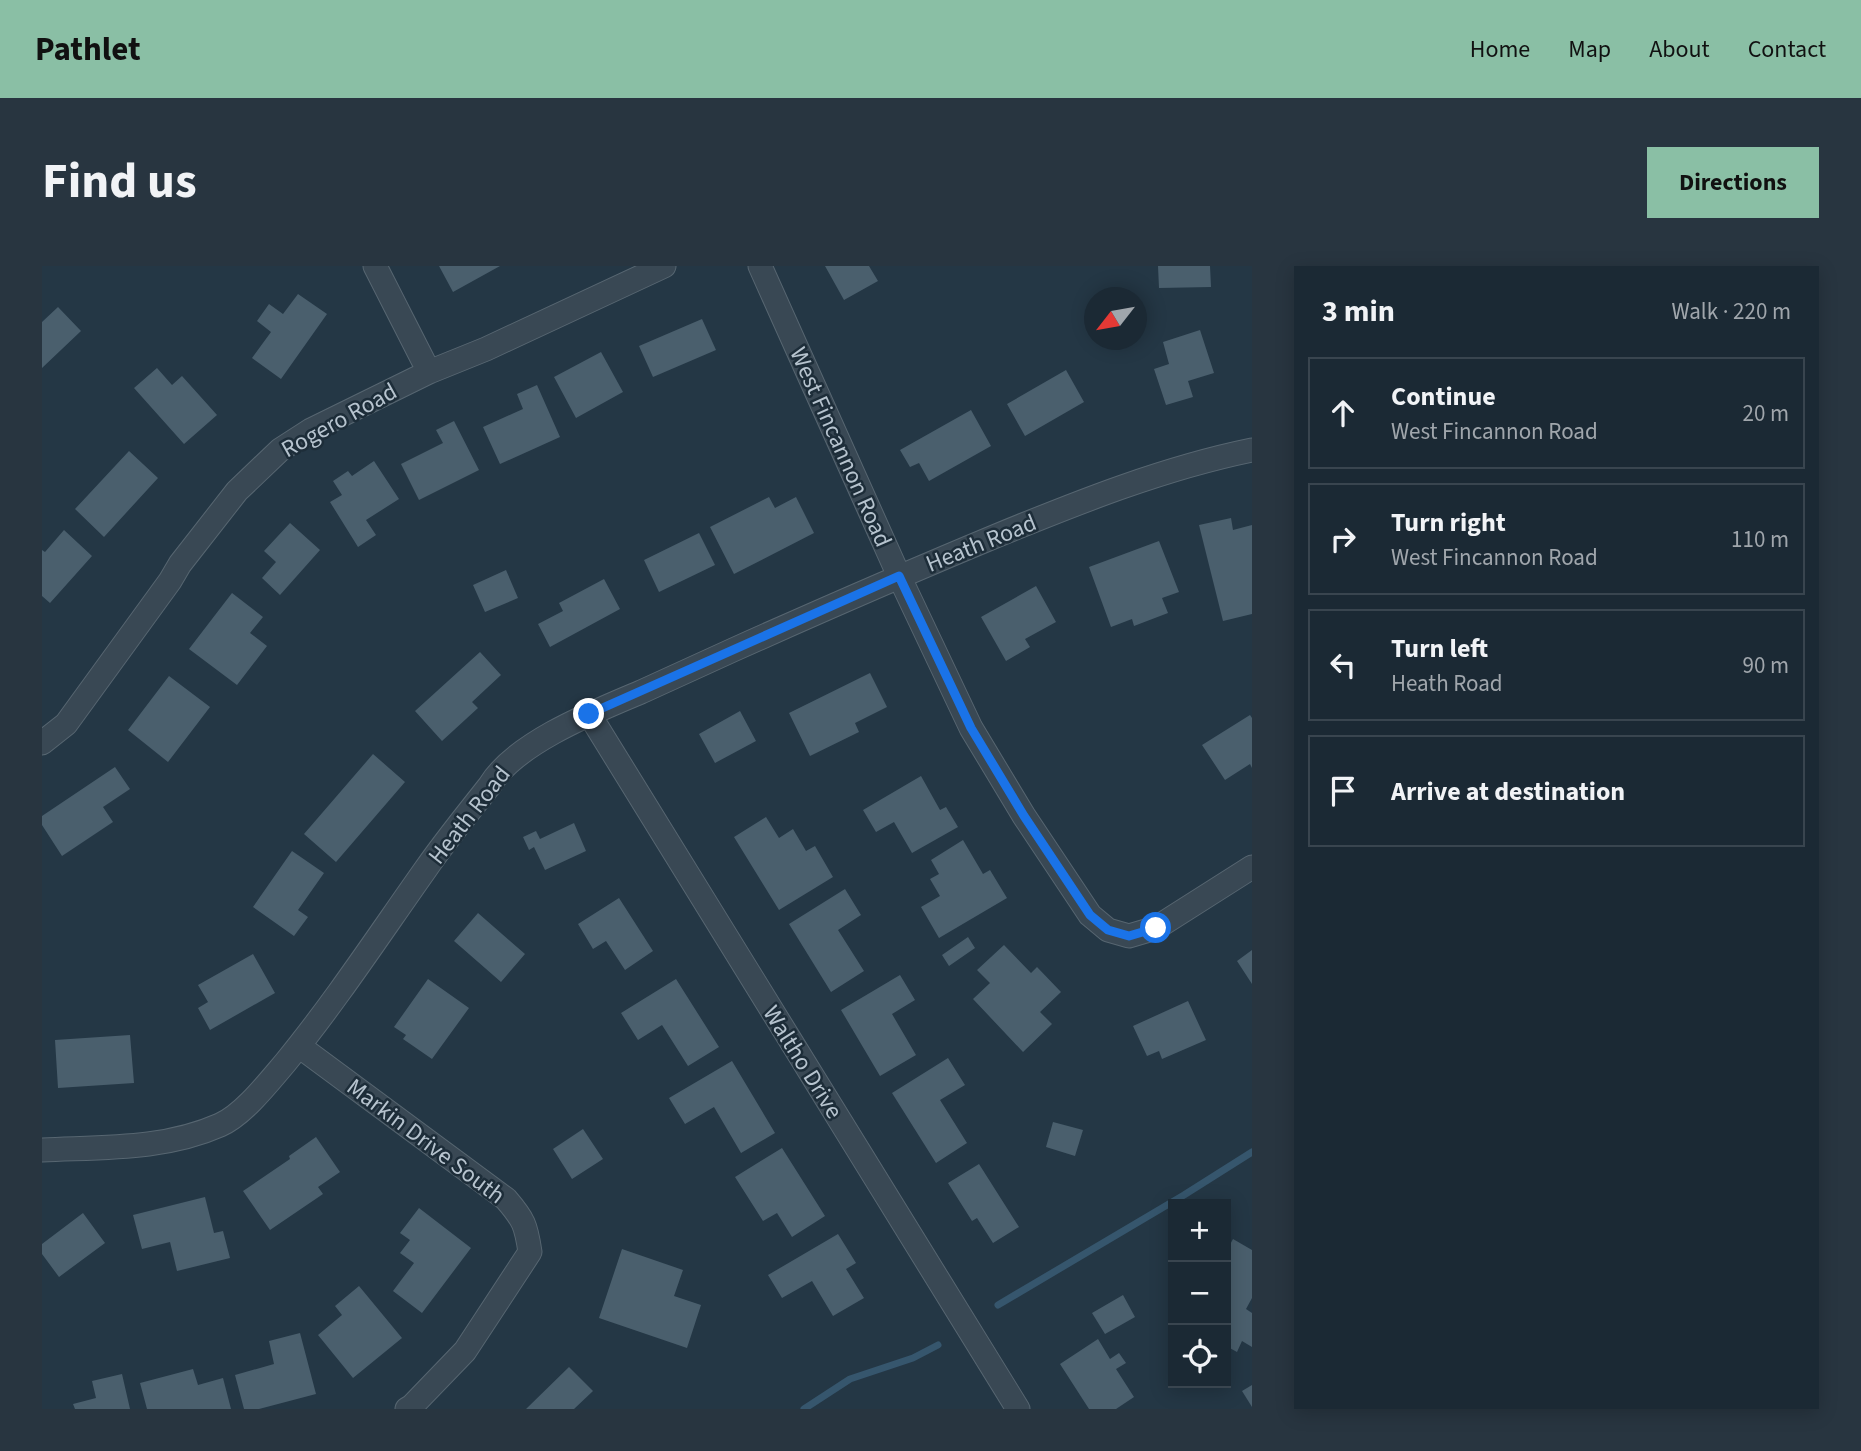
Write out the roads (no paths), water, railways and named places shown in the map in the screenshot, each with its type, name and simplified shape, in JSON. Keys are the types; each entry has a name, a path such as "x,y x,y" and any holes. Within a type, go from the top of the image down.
{"street":[{"path":"375,266 429,372"},
{"name":"Rogero Road","path":"42,743 66,724 180,564 237,491 280,450 312,430 429,372 664,266"},
{"name":"West Fincannon Road","path":"760,266 899,576 971,728 1024,816 1090,915 1108,930 1129,936 1156,928 1252,867"},
{"name":"Heath Road","path":"42,1150 141,1146 185,1138 223,1124 245,1107 299,1046 497,774 523,750 589,714 899,576 1108,492 1188,466 1252,450"},
{"name":"Waltho Drive","path":"589,714 1018,1409"},
{"name":"Markin Drive South","path":"299,1046 506,1199 519,1214 526,1228 530,1252 465,1352 407,1409"}],"waterway":[{"path":"998,1305 1252,1152"},
{"path":"804,1409 850,1379 913,1358 938,1345"}]}
